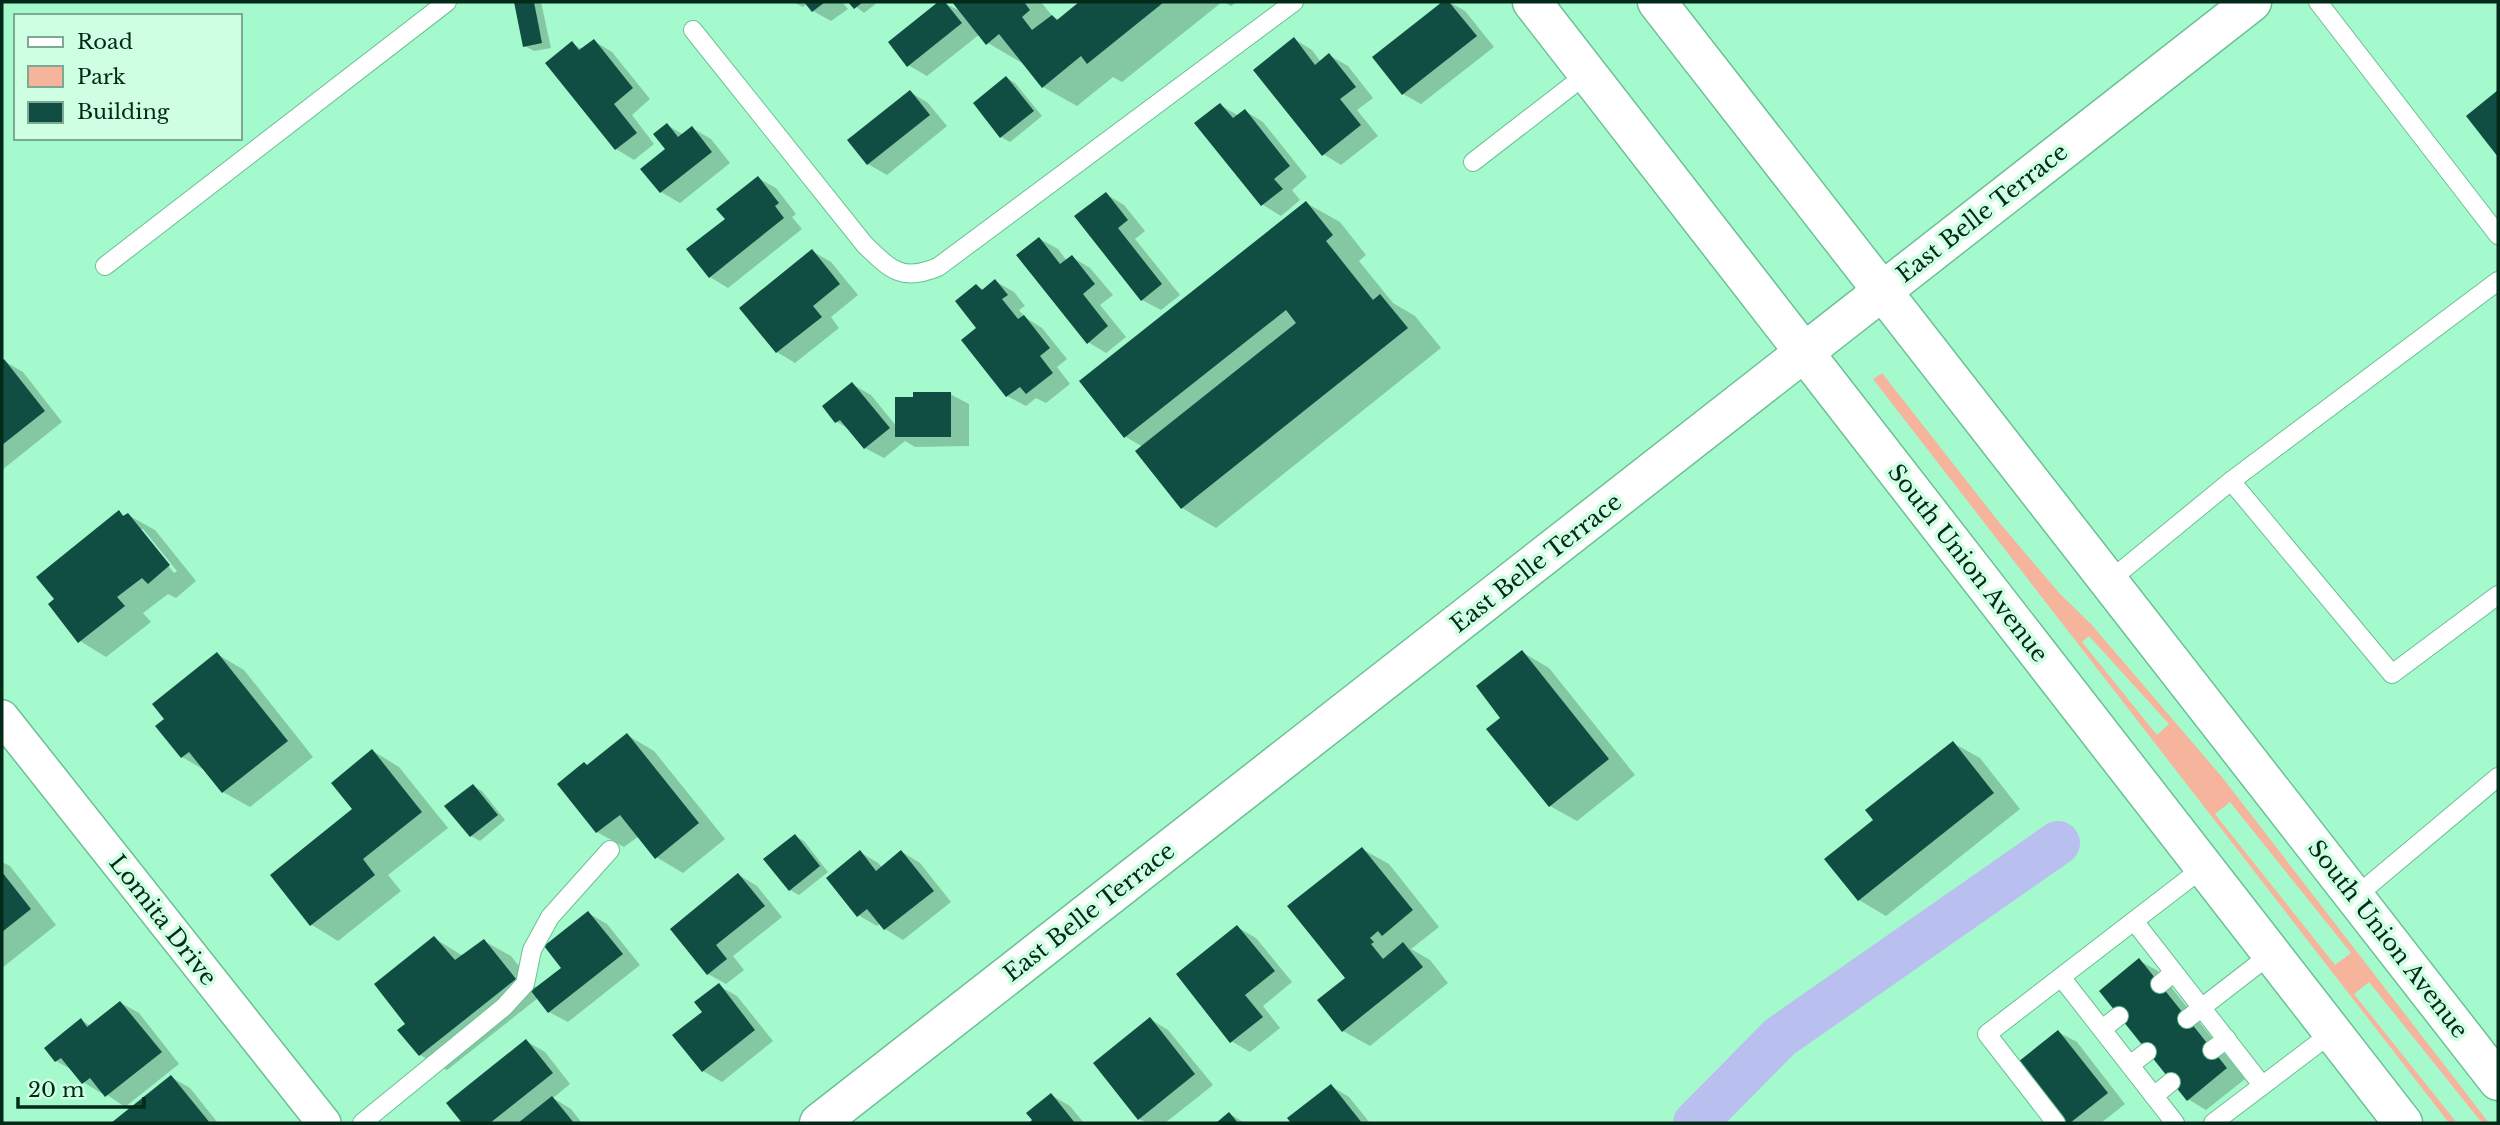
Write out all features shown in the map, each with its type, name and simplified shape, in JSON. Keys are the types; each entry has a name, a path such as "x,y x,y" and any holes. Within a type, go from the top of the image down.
{"main road":[{"name":"South Union Avenue","path":"1532,2 2403,1123"},
{"name":"South Union Avenue","path":"1657,2 2498,1081"},
{"name":"East Belle Terrace","path":"819,1123 2252,2"}],"street":[{"name":"Lomita Drive","path":"2,717 324,1123"}],"lane":[{"path":"105,265 447,2"},
{"path":"693,30 865,245 881,261 901,273 918,275 937,267 1294,2"},
{"path":"2318,2 2498,235"},
{"path":"1473,162 1588,73"},
{"path":"2109,581 2231,481 2498,281"},
{"path":"2231,481 2392,674 2498,595"},
{"path":"2355,897 2498,777"},
{"path":"362,1123 504,1007 525,984 532,950 550,917 610,850"},
{"path":"2056,1123 1987,1034 2204,867"},
{"path":"2134,921 2202,1007 2220,1044 2262,1085"},
{"path":"2188,1019 2271,954"},
{"path":"2160,984 2174,972"},
{"path":"2061,977 2175,1123"},
{"path":"2102,1029 2119,1016"},
{"path":"2213,1123 2333,1032"},
{"path":"2130,1065 2147,1052"},
{"path":"2154,1096 2171,1082"}],"green space":[{"path":"1882,373 1998,521 2060,594 2091,624 2222,777 2489,1123 2482,1123 2369,982 2354,994 2457,1123 2449,1123 1873,379","holes":["2089,636 2169,724 2157,735 2082,642","2230,802 2351,953 2335,965 2215,814"]}],"building":[{"path":"514,2 534,2 542,43 523,47"},
{"path":"804,2 825,2 812,12"},
{"path":"848,2 863,2 854,9"},
{"path":"938,2 945,2 962,23 907,67 888,42"},
{"path":"952,2 1024,2 1030,10 1022,17 1032,30 1052,15 1057,20 1079,2 1164,2 1087,64 1081,56 1042,88 999,34 986,45"},
{"path":"1442,2 1449,2 1477,36 1402,95 1372,57"},
{"path":"1294,37 1315,65 1329,53 1356,87 1340,99 1361,125 1322,156 1253,70"},
{"path":"594,39 633,88 614,104 637,133 615,150 545,63 572,41 579,50"},
{"path":"1006,76 1034,111 1000,138 973,103"},
{"path":"910,90 930,115 867,165 847,140"},
{"path":"2498,90 2498,157 2466,116"},
{"path":"1220,103 1233,118 1245,109 1290,166 1274,179 1283,189 1261,206 1194,123"},
{"path":"667,123 678,137 692,126 712,152 660,193 640,169 665,149 653,134"},
{"path":"758,176 779,203 775,206 784,218 709,278 686,249 725,219 716,209"},
{"path":"1106,192 1128,220 1118,228 1162,284 1141,301 1074,216"},
{"path":"1306,201 1333,235 1326,241 1373,300 1380,294 1408,328 1181,509 1135,451 1296,323 1286,310 1124,438 1079,381"},
{"path":"1039,237 1060,264 1072,255 1095,284 1083,294 1108,326 1087,344 1016,255"},
{"path":"812,249 840,284 813,306 822,317 776,353 739,308"},
{"path":"995,279 1008,295 1002,299 1018,319 1024,315 1050,348 1040,356 1053,373 1026,394 1020,387 1006,397 961,340 976,328 955,301 976,284 982,290"},
{"path":"4,359 45,411 2,445 2,361"},
{"path":"852,382 890,428 864,449 840,420 835,423 822,406"},
{"path":"913,392 951,392 951,437 895,437 895,397 913,397"},
{"path":"119,510 123,516 128,513 170,565 148,584 142,578 117,597 125,606 78,643 48,604 54,599 36,577"},
{"path":"1522,650 1609,759 1549,807 1486,729 1500,718 1476,686"},
{"path":"217,652 288,741 222,793 189,752 181,758 155,726 164,719 152,704"},
{"path":"627,733 699,823 655,859 620,815 596,833 557,784 584,762 587,765"},
{"path":"1953,741 1994,793 1858,901 1824,859 1873,820 1865,810"},
{"path":"372,749 422,812 363,859 375,875 310,926 270,875 352,809 331,783"},
{"path":"473,784 498,815 470,837 444,806"},
{"path":"795,834 820,866 789,891 763,859"},
{"path":"1362,847 1413,910 1382,936 1378,931 1370,938 1374,942 1371,944 1383,959 1403,942 1423,967 1342,1032 1317,1000 1345,978 1287,906"},
{"path":"860,850 876,871 901,850 934,891 884,930 867,909 857,917 826,878"},
{"path":"2,872 31,909 2,932"},
{"path":"738,873 765,906 716,945 727,959 707,975 670,929"},
{"path":"588,911 623,954 548,1013 531,991 561,968 544,946"},
{"path":"1237,925 1275,971 1245,995 1263,1017 1230,1043 1176,974"},
{"path":"434,936 455,960 484,939 516,979 419,1056 397,1030 405,1024 374,984"},
{"path":"2139,958 2227,1068 2187,1101 2099,991"},
{"path":"719,983 755,1030 702,1072 672,1035 702,1012 694,1002"},
{"path":"120,1001 162,1052 105,1097 90,1078 82,1084 61,1058 55,1062 44,1048 81,1018 87,1027"},
{"path":"1150,1017 1195,1074 1138,1120 1093,1063"},
{"path":"2058,1030 2108,1093 2070,1123 2067,1123 2018,1062"},
{"path":"526,1039 553,1073 490,1123 462,1123 446,1103"},
{"path":"171,1075 210,1123 111,1123"},
{"path":"1331,1084 1362,1123 1291,1123 1287,1118"},
{"path":"1051,1093 1075,1123 1029,1123 1032,1120 1026,1113"},
{"path":"552,1096 574,1123 518,1123"},
{"path":"1229,1112 1238,1123 1216,1123"}],"waterway":[{"path":"1695,1123 1780,1037 2058,843"}]}
